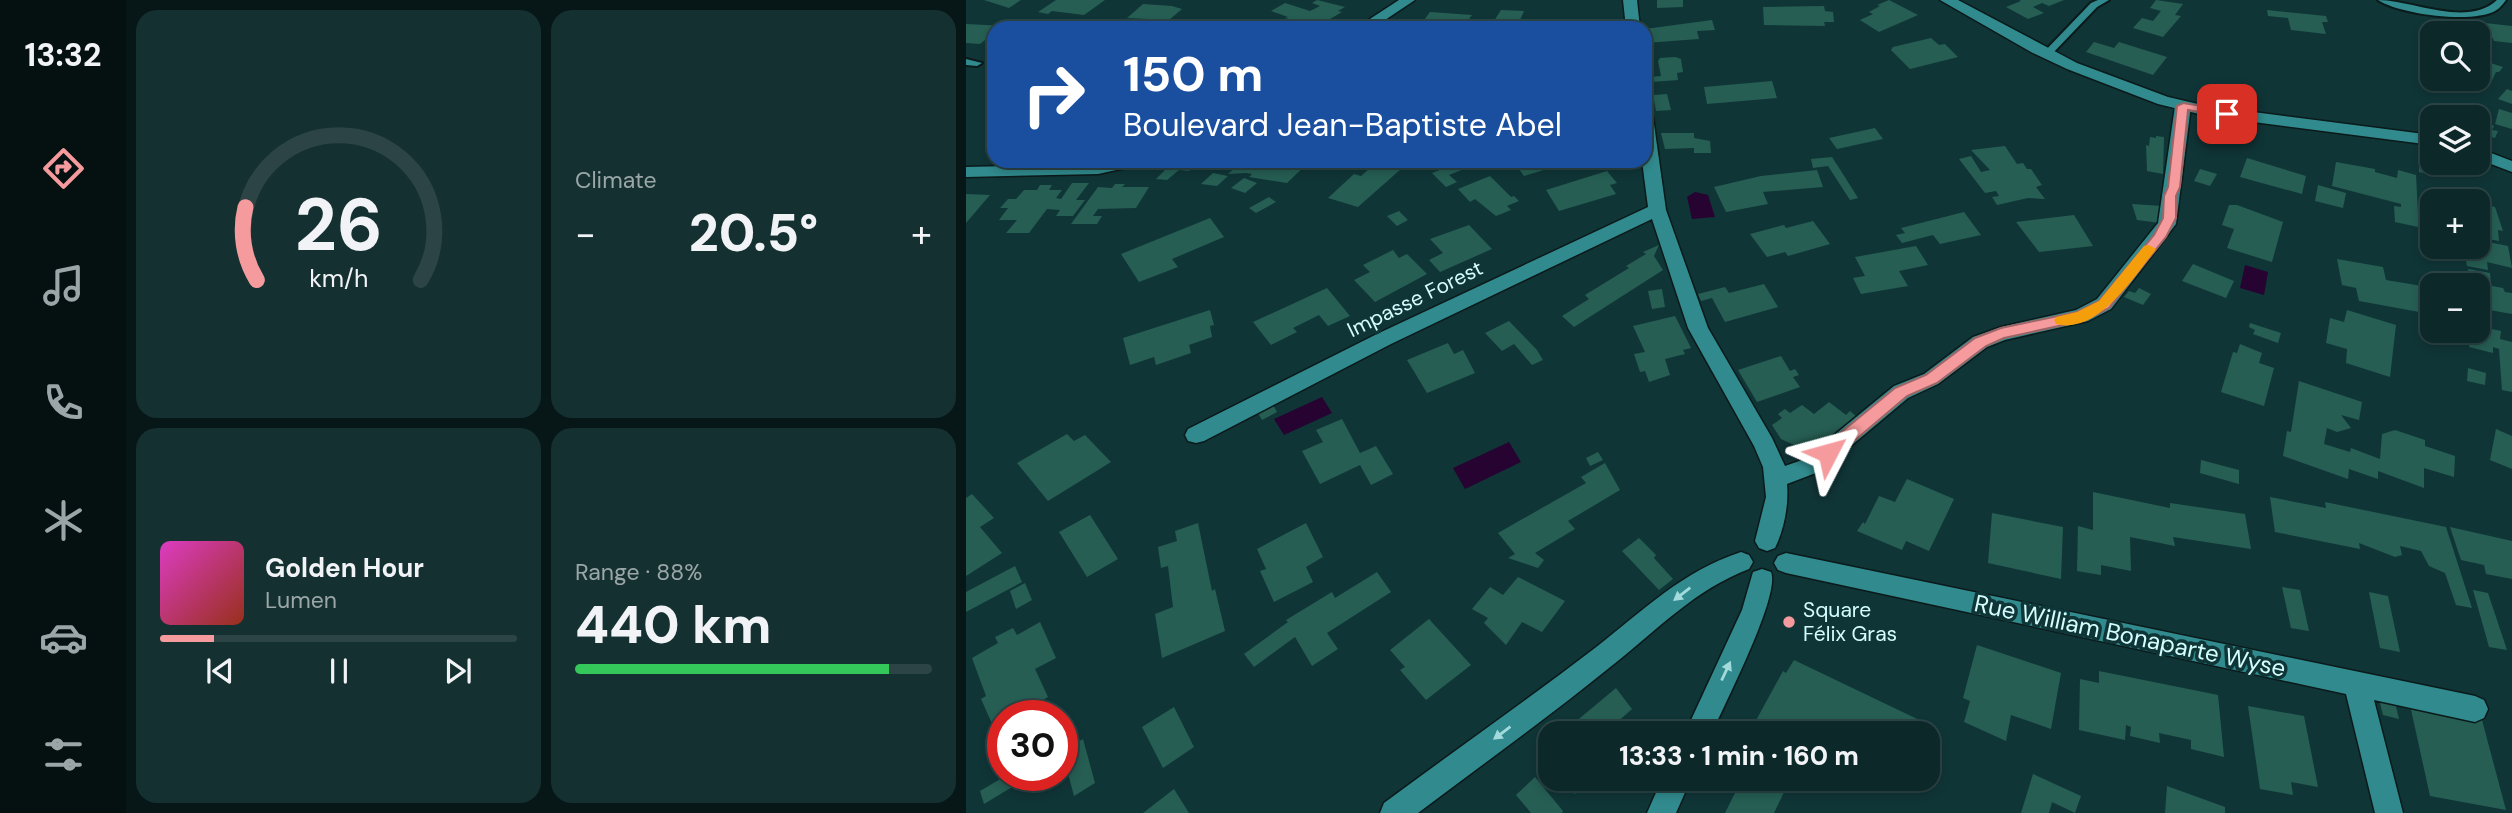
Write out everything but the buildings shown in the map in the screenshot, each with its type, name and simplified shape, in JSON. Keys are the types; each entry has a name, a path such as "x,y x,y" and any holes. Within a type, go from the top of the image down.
{"street":[{"path":"1374,21 1408,0"},
{"path":"1630,0 1632,21"},
{"path":"1949,0 2047,54 2121,86 2183,106 2420,138"},
{"path":"1775,479 1813,465 1901,392 1931,379 1980,342 2001,334 2081,316 2104,304 2159,237 2169,218 2183,106"},
{"path":"2490,158 2512,167"},
{"path":"966,172 1103,168"},
{"path":"1652,168 1657,209 1698,328 1764,444 1774,467 1777,497 1767,541"},
{"name":"Impasse Forest","path":"1196,435 1384,339 1657,209"},
{"path":"1767,541 1781,548 1786,563 1776,577 1762,580 1748,574 1741,562 1750,545 1767,541"},
{"path":"1394,813 1703,578 1741,562"},
{"name":"Rue William Bonaparte Wyse","path":"1786,563 2475,709"},
{"path":"1704,721 1754,611 1762,580"},
{"path":"2357,685 2389,813"},
{"path":"1661,813 1671,791"}],"lane":[{"path":"2047,54 2094,5 2105,0"},
{"path":"2382,0 2423,11 2465,15 2493,10 2502,0"}],"shaded area":[{"path":"1695,192 1708,195 1715,217 1692,219 1687,197"},
{"path":"2245,265 2268,272 2264,295 2240,288"},
{"path":"1322,397 1332,413 1284,435 1274,419"},
{"path":"1509,442 1521,462 1465,489 1453,468"}],"slow traffic":[{"path":"2061,320 2081,316 2104,304 2149,249"}],"place":[{"name":"Square Félix Gras","path":"1789,622"}],"route":[{"path":"1828,453 1901,392 1931,379 1980,342 2001,334 2081,316 2104,304 2167,224 2183,106 2227,114"}]}
